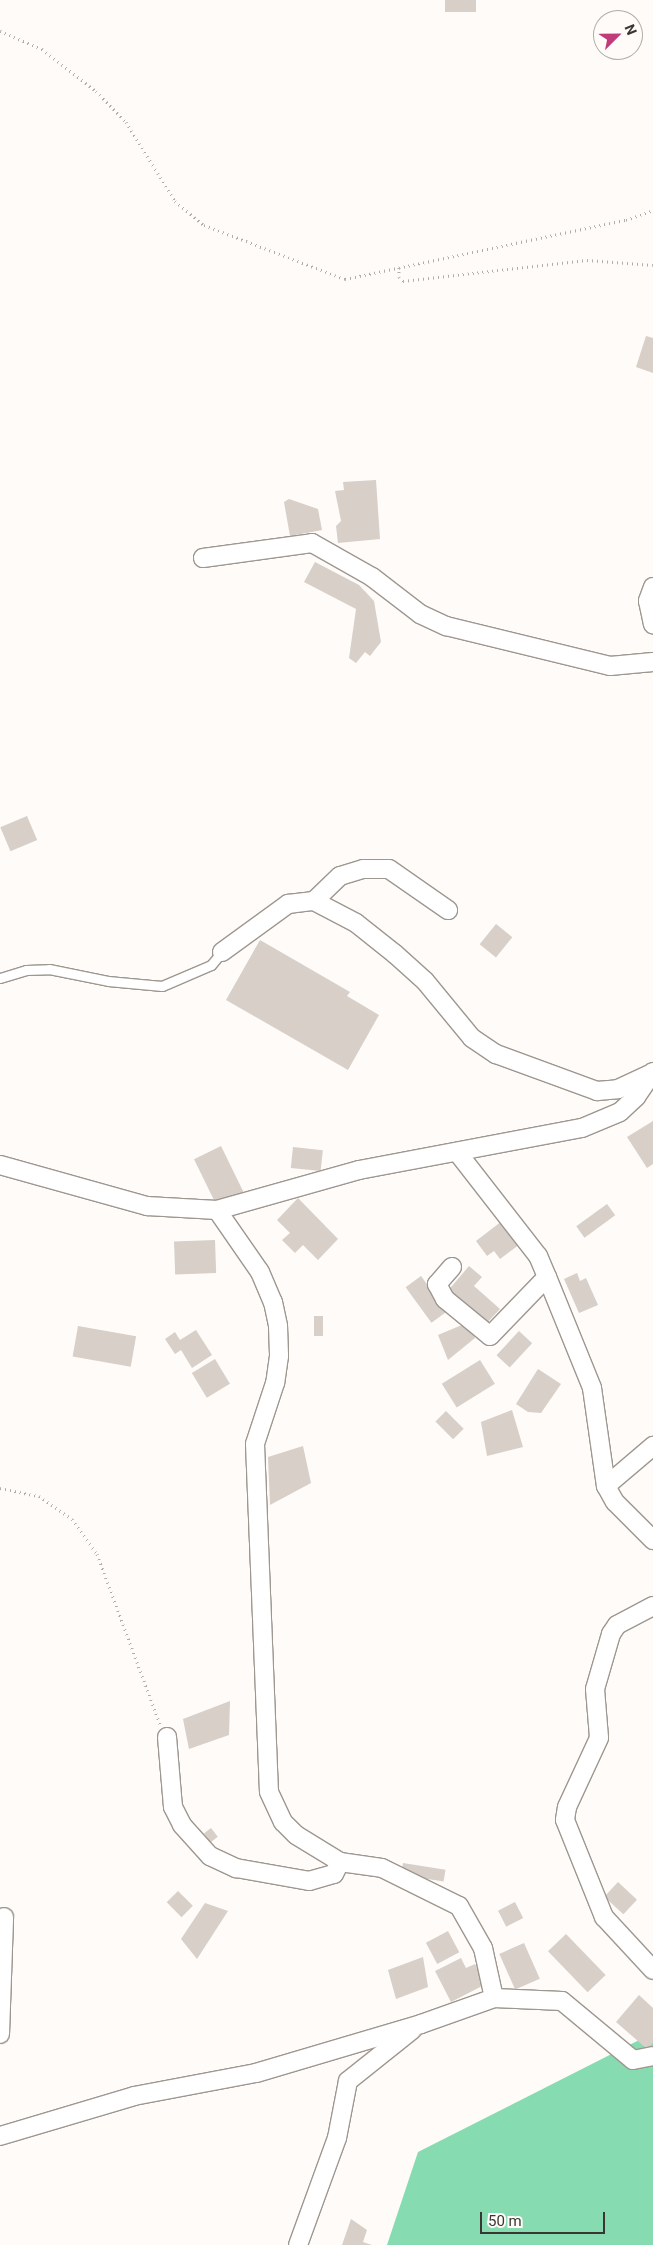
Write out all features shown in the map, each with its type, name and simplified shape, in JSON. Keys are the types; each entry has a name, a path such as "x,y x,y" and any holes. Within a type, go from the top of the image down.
{"street":[{"path":"203,558 312,543 372,577 420,614 446,626 610,666 653,662"},
{"path":"653,587 648,601 653,624"},
{"path":"314,901 340,876 363,869 389,869 448,910"},
{"path":"222,952 288,904 314,901 356,923 394,954 424,981 472,1038 496,1054 597,1091 618,1089 653,1072"},
{"path":"0,1165 147,1206 217,1210 359,1170 457,1152 599,1122 628,1105 653,1072"},
{"path":"457,1152 538,1256 592,1388 606,1486 615,1502 653,1540"},
{"path":"217,1210 260,1272 273,1302 278,1326 279,1356 275,1383 255,1444 264,1626 265,1764 269,1792 276,1810 290,1829 340,1862 382,1868 459,1906 483,1948 494,1998"},
{"path":"452,1267 437,1284 445,1299 490,1336 547,1277"},
{"path":"606,1486 653,1446"},
{"path":"653,1606 617,1626 611,1634 596,1689 600,1738 567,1807 565,1820 604,1917 653,1970"},
{"path":"167,1737 173,1807 186,1831 210,1856 236,1868 309,1880 334,1874 340,1862"},
{"path":"0,2034 4,1917"},
{"path":"0,2136 134,2096 256,2072 421,2024 494,1998 562,2002 633,2060 653,2056"},
{"path":"298,2245 338,2138 348,2080 421,2024"}],"lane":[{"path":"0,978 26,970 49,969 108,981 162,986 211,966 222,952"}],"path":[{"path":"0,31 42,49 96,91 126,122 176,200 204,224 345,279 626,220 653,210"},
{"path":"399,267 399,277 403,281 587,260 653,265"},
{"path":"0,1488 39,1496 72,1519 97,1554 167,1737"}],"green space":[{"path":"653,2033 653,2245 387,2245 418,2152"}],"building":[{"path":"445,0 476,0 476,12 445,12"},
{"path":"646,336 653,338 653,373 636,367"},
{"path":"376,480 380,539 338,543 336,526 341,521 335,491 344,490 343,482"},
{"path":"289,499 318,509 322,530 290,536 284,502"},
{"path":"315,562 359,585 374,601 381,642 370,656 365,652 356,663 349,658 356,609 304,582"},
{"path":"27,816 37,840 10,851 0,827"},
{"path":"496,924 512,937 496,957 480,944"},
{"path":"260,940 350,992 347,996 379,1015 348,1070 226,1000"},
{"path":"653,1121 653,1164 647,1168 627,1137"},
{"path":"221,1146 243,1192 216,1205 194,1159"},
{"path":"293,1147 323,1150 321,1171 291,1168"},
{"path":"298,1198 338,1239 318,1260 303,1245 295,1253 282,1240 290,1233 277,1220"},
{"path":"607,1204 615,1215 584,1238 576,1226"},
{"path":"502,1221 520,1244 500,1259 494,1251 487,1256 476,1241"},
{"path":"215,1240 216,1273 175,1274 174,1241"},
{"path":"469,1266 482,1277 474,1286 500,1309 484,1326 446,1293"},
{"path":"577,1273 580,1281 586,1278 598,1305 579,1313 564,1279"},
{"path":"421,1276 447,1312 431,1323 406,1287"},
{"path":"314,1316 323,1316 323,1336 314,1336"},
{"path":"469,1322 475,1338 448,1360 438,1335"},
{"path":"78,1326 136,1336 131,1367 73,1357"},
{"path":"196,1330 212,1355 192,1368 181,1350 175,1354 165,1339 175,1332 180,1340"},
{"path":"519,1331 532,1343 510,1367 496,1355"},
{"path":"215,1359 230,1384 207,1398 192,1373"},
{"path":"480,1360 495,1384 457,1408 442,1384"},
{"path":"538,1369 561,1384 541,1413 528,1412 516,1404"},
{"path":"512,1410 523,1447 487,1456 481,1422"},
{"path":"446,1411 464,1429 453,1439 435,1422"},
{"path":"303,1446 311,1483 270,1505 268,1457"},
{"path":"230,1701 229,1735 189,1749 183,1719"},
{"path":"211,1828 218,1837 211,1842 204,1834"},
{"path":"403,1863 445,1870 444,1882 401,1875"},
{"path":"618,1882 637,1900 623,1914 604,1897"},
{"path":"178,1891 193,1906 182,1917 167,1902"},
{"path":"515,1902 523,1918 506,1927 498,1911"},
{"path":"205,1903 228,1911 197,1959 181,1939"},
{"path":"448,1931 459,1952 437,1964 426,1943"},
{"path":"566,1934 606,1975 588,1992 548,1951"},
{"path":"524,1943 540,1979 515,1990 499,1954"},
{"path":"423,1957 428,1987 396,1999 388,1970"},
{"path":"461,1958 466,1968 475,1964 486,1984 451,2002 435,1971"},
{"path":"639,1995 653,2008 653,2043 647,2049 616,2022"},
{"path":"351,2219 367,2230 363,2242 372,2245 342,2245"}]}
